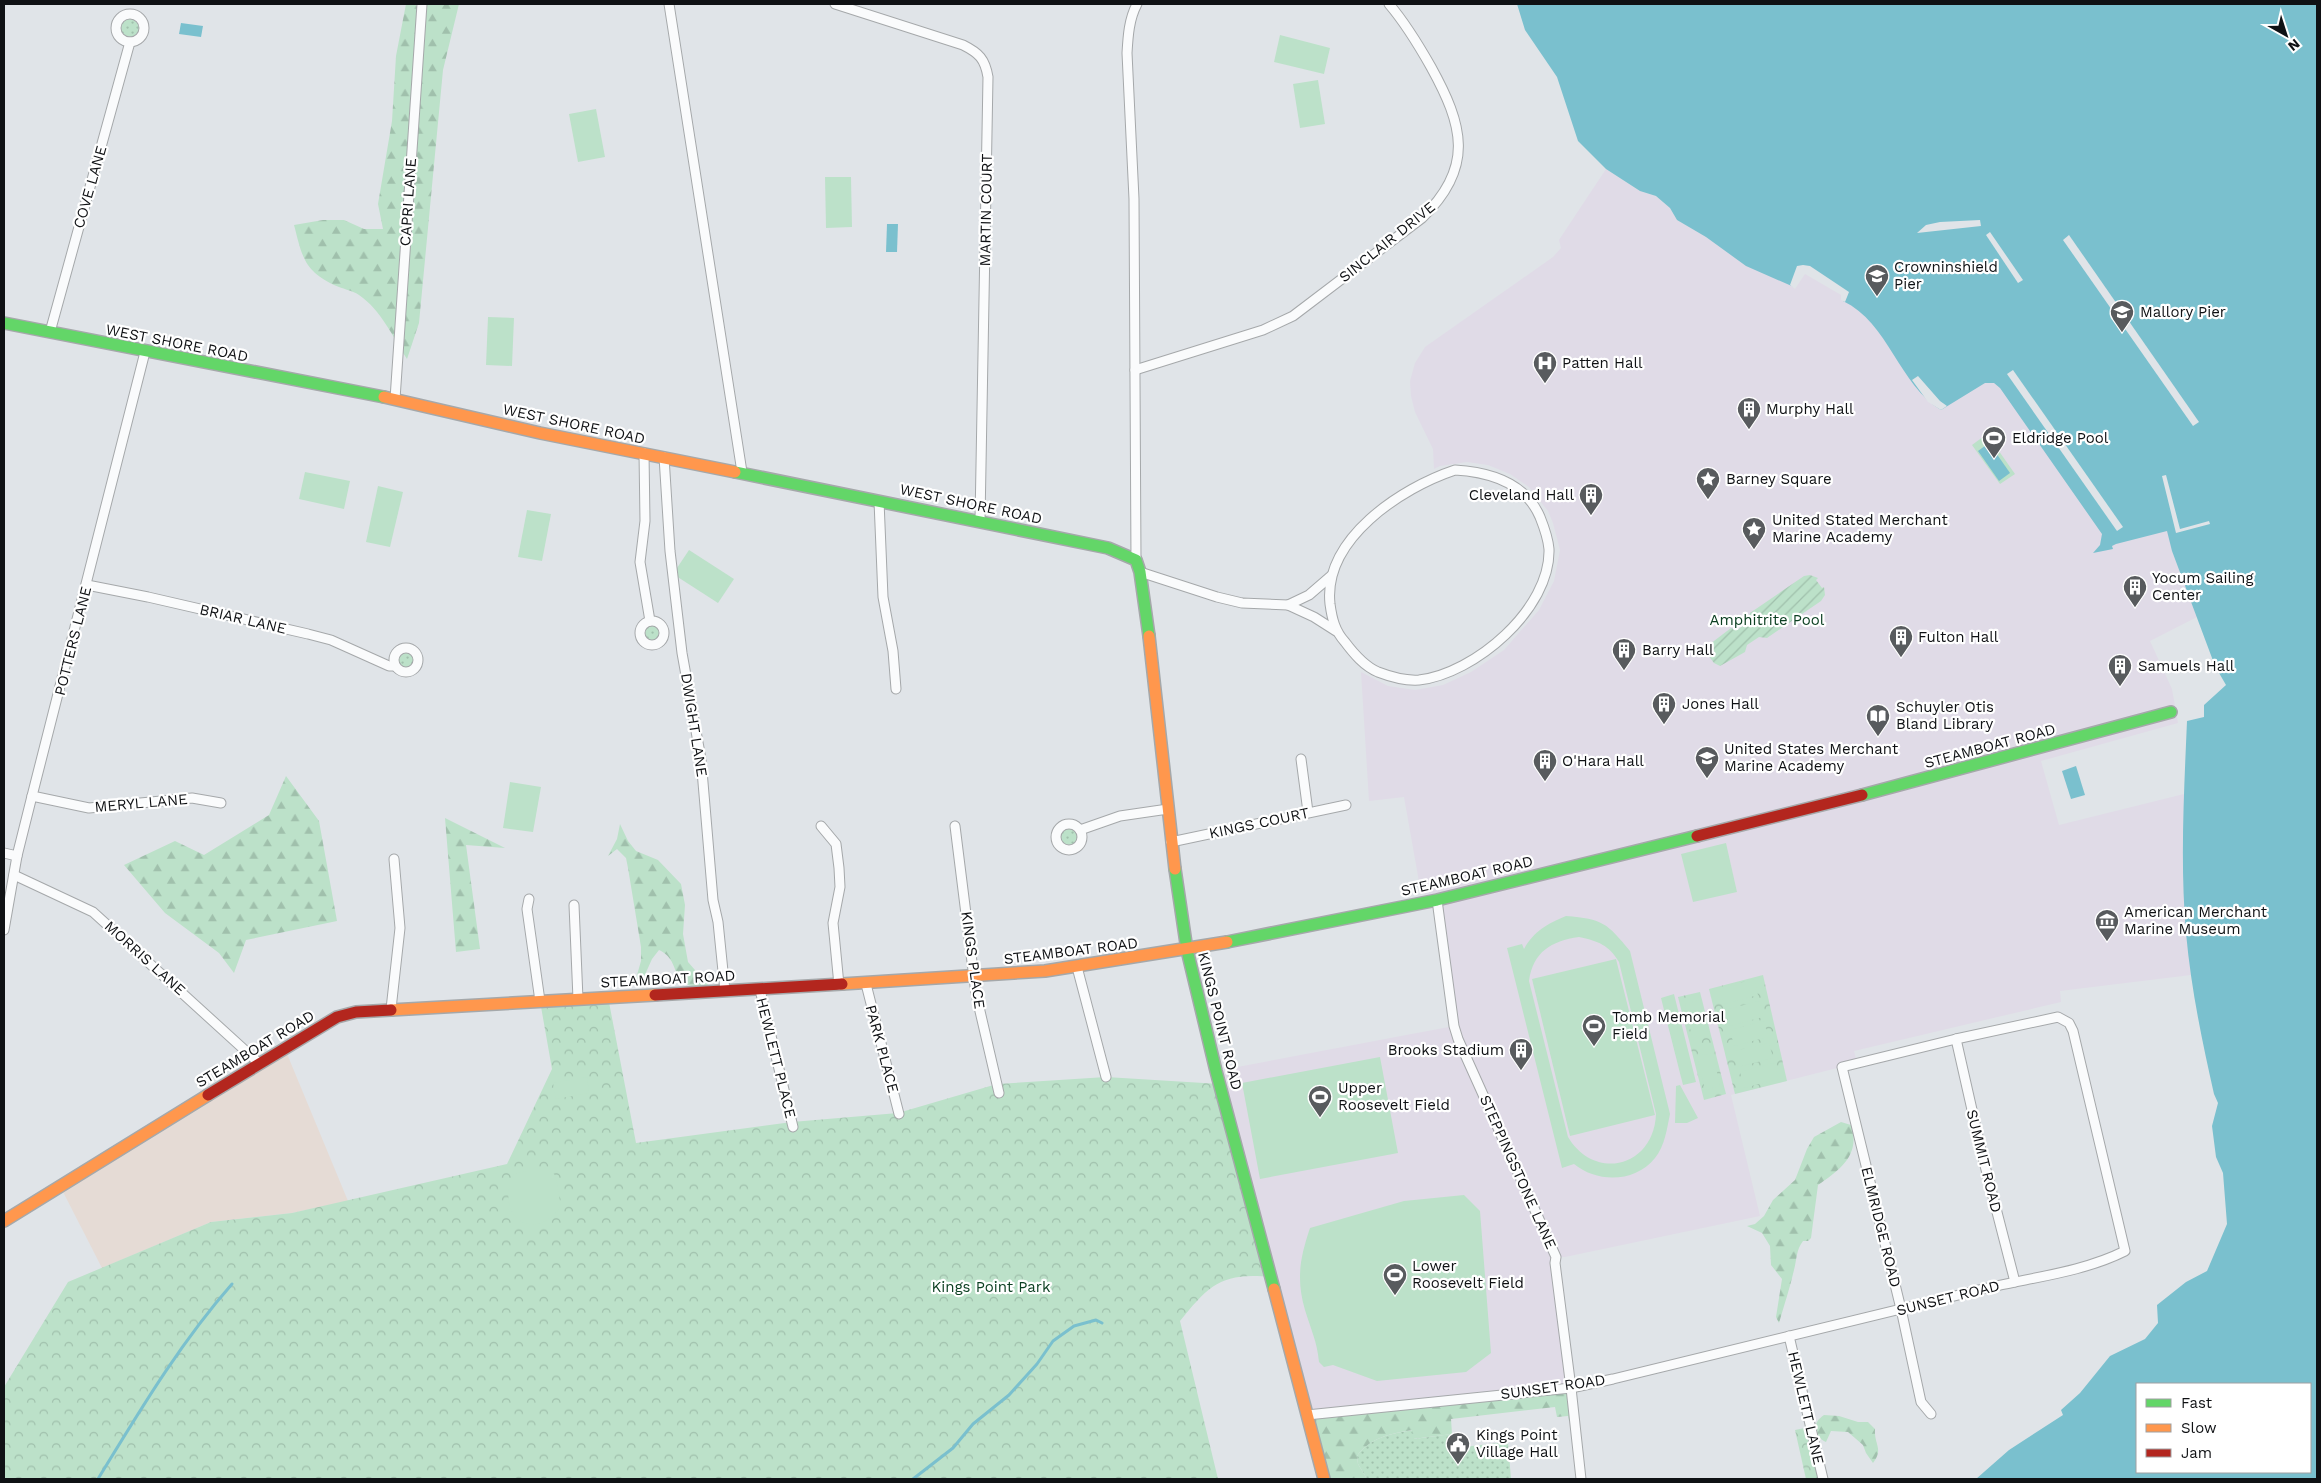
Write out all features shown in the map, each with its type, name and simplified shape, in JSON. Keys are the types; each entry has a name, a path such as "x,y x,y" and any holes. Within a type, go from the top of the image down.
{"street":[{"name":"CAPRI LANE","path":"394,399 422,4"},
{"path":"669,4 742,472"},
{"name":"MARTIN COURT","path":"835,4 964,46 978,53 986,64 988,77 980,521"},
{"path":"1136,560 1134,199 1127,53 1128,32 1133,11 1137,4"},
{"name":"SINCLAIR DRIVE","path":"1135,370 1255,333 1293,316 1422,218 1437,204 1456,166 1458,146 1455,116 1446,94 1408,26 1389,4"},
{"name":"COVE LANE","path":"50,332 130,42"},
{"name":"WEST SHORE ROAD","path":"4,323 394,399 461,416 980,521 1108,548 1136,560"},
{"name":"POTTERS LANE","path":"4,930 17,856 145,352"},
{"path":"644,453 645,521 640,562 650,621"},
{"name":"DWIGHT LANE","path":"664,458 670,551 682,653 702,764 713,900 718,922 725,991"},
{"path":"1140,572 1217,597 1242,603 1288,605 1314,616 1336,631 1358,658 1373,670 1391,677 1416,680 1449,672 1464,665 1494,644 1521,618 1532,602 1546,570 1549,550 1538,513 1522,493 1509,483 1478,472 1455,470 1417,485 1378,512 1361,528 1344,550 1328,587 1336,631"},
{"path":"879,501 883,597 893,651 896,689"},
{"name":"KINGS POINT ROAD","path":"1136,560 1140,572 1172,842 1188,950 1216,1071 1324,1479"},
{"path":"1288,605 1309,595 1332,575"},
{"name":"BRIAR LANE","path":"87,585 148,597 331,640 389,666 396,666"},
{"name":"STEAMBOAT ROAD","path":"4,1221 144,1133 337,1018 356,1012 974,977 1077,967 1188,950 1438,900 1886,789 2171,712"},
{"path":"1301,759 1308,812"},
{"name":"MERYL LANE","path":"32,796 89,808 192,798 221,803"},
{"name":"KINGS COURT","path":"1172,842 1346,805"},
{"path":"1080,830 1120,816 1168,809"},
{"path":"821,826 836,844 839,868 840,887 833,923 839,985"},
{"name":"KINGS PLACE","path":"955,826 978,1006 999,1093"},
{"path":"4,853 17,856"},
{"path":"391,1010 400,928 394,859"},
{"name":"MORRIS LANE","path":"14,875 93,912 260,1064"},
{"path":"529,899 527,909 540,1001"},
{"name":"STEPPINGSTONE LANE","path":"1438,900 1454,1026 1458,1039 1556,1257 1555,1263 1571,1388 1580,1479"},
{"path":"574,905 578,999"},
{"path":"1077,967 1106,1077"},
{"name":"PARK PLACE","path":"866,984 899,1114"},
{"name":"HEWLETT PLACE","path":"760,990 793,1127"},
{"name":"SUNSET ROAD","path":"1307,1415 1571,1388 2098,1262 2125,1251 2073,1032 2069,1023 2058,1017 2047,1018 1842,1067"},
{"name":"SUMMIT ROAD","path":"1956,1039 1982,1154 2015,1282"},
{"name":"ELMRIDGE ROAD","path":"1842,1067 1902,1309 1921,1402 1931,1414"},
{"name":"HEWLETT LANE","path":"1788,1336 1823,1479"}],"shaded area":[{"name":"United States Merchant Marine Academy","path":"1606,169 1640,191 1656,196 1670,208 1677,220 1794,287 1805,271 2200,435 2172,551 2197,617 2150,641 2172,689 2178,723 2041,761 2059,825 2184,794 2184,885 2191,975 2060,991 2061,1002 1854,1051 1857,1063 1731,1095 1760,1216 1565,1257 1556,1257 1571,1388 1308,1415 1216,1071 1454,1026 1438,900 1421,893 1404,797 1369,801 1361,672 1388,686 1415,690 1443,685 1471,672 1504,650 1539,610 1554,581 1560,550 1548,511 1529,487 1510,474 1488,465 1467,462 1440,466 1434,469 1433,449 1415,412 1410,381 1415,363 1425,347 1553,257 1561,248 1559,240"},
{"path":"285,1049 348,1201 292,1213 211,1222 102,1268 60,1186"}],"green space":[{"path":"406,4 415,4 418,9 421,4 459,4 443,70 419,323 407,359 386,324 367,301 356,293 324,279 310,267 305,261 294,225 323,220 344,220 364,229 383,229 378,204 392,121 396,56"},
{"path":"130,19 136,22 139,28 136,34 130,37 124,34 121,28 124,22"},
{"path":"1280,35 1330,48 1324,74 1274,62"},
{"path":"1318,80 1325,124 1300,128 1293,84"},
{"path":"596,109 605,157 578,162 569,114"},
{"path":"825,177 851,177 852,227 826,228"},
{"path":"488,317 514,318 512,366 486,365"},
{"name":"Eldridge Pool","path":"1987,434 2015,474 2000,484 1972,445"},
{"path":"305,472 350,481 344,509 299,499"},
{"path":"378,486 403,492 390,547 366,542"},
{"path":"527,510 551,514 542,561 518,557"},
{"path":"689,550 734,579 718,603 673,574"},
{"name":"Amphitrite Pool","path":"1810,575 1818,578 1816,580 1822,588 1824,587 1825,595 1821,601 1767,638 1759,637 1747,645 1745,652 1720,666 1714,663 1708,655 1710,644 1731,628 1737,630 1749,622 1750,613 1804,576"},
{"path":"652,624 658,627 661,633 658,639 652,642 646,639 643,633 646,627"},
{"path":"405,651 411,654 414,660 411,666 405,669 399,666 396,660 399,654"},
{"path":"286,776 319,821 337,921 246,940 234,973 219,953 165,913 124,865 175,841 204,855 269,815"},
{"path":"510,782 541,787 533,832 503,828"},
{"path":"445,818 505,848 466,845 480,949 456,952"},
{"path":"620,824 628,841 636,851 658,860 681,884 685,905 683,934 688,962 709,986 686,984 677,974 672,961 659,950 652,959 639,988 635,982 641,961 641,947 626,858 617,849 608,856 617,839"},
{"path":"1069,827 1075,830 1078,836 1075,842 1069,845 1063,842 1060,836 1063,830"},
{"path":"1726,843 1737,892 1693,902 1681,854"},
{"path":"1566,916 1588,919 1603,924 1616,934 1630,951 1670,1114 1665,1137 1655,1158 1647,1166 1627,1176 1604,1177 1594,1175 1574,1164 1562,1168 1507,948 1522,944 1524,949 1532,937 1547,925","holes":["1579,937 1597,942 1607,948 1619,962 1656,1114 1653,1132 1645,1146 1634,1156 1621,1162 1607,1163 1593,1160 1579,1151 1568,1137 1529,981 1531,971 1539,955 1560,941"]},
{"name":"Tomb Memorial Field","path":"1616,959 1655,1115 1570,1136 1532,979"},
{"path":"1763,975 1787,1081 1735,1094 1709,989"},
{"path":"1754,979 1758,995 1724,1004 1720,988"},
{"path":"1700,992 1726,1094 1704,1100 1678,997"},
{"path":"1674,994 1696,1082 1683,1085 1661,998"},
{"name":"Kings Point Park","path":"608,997 636,1143 792,1122 898,1113 997,1084 1106,1077 1220,1084 1271,1277 1254,1276 1228,1279 1209,1290 1180,1321 1218,1479 4,1479 4,1387 68,1282 211,1222 292,1213 507,1164 552,1069 540,1001"},
{"path":"1700,1000 1708,1034 1692,1038 1685,1004"},
{"path":"1759,1001 1763,1017 1729,1026 1725,1010"},
{"path":"1764,1021 1768,1037 1734,1046 1730,1030"},
{"path":"1769,1043 1773,1058 1738,1067 1734,1051"},
{"path":"1713,1053 1720,1086 1705,1090 1697,1056"},
{"name":"Upper Roosevelt Field","path":"1380,1057 1398,1153 1260,1179 1242,1083"},
{"path":"1774,1063 1778,1079 1744,1088 1740,1072"},
{"path":"587,1077 589,1093 556,1099 553,1083"},
{"path":"1680,1085 1698,1118 1687,1123 1675,1123 1676,1086"},
{"path":"1841,1122 1851,1125 1853,1145 1851,1153 1834,1174 1818,1185 1811,1238 1808,1241 1803,1241 1799,1248 1779,1323 1776,1317 1782,1279 1771,1265 1770,1246 1762,1233 1747,1226 1755,1224 1764,1216 1773,1200 1795,1180 1807,1149 1814,1137"},
{"path":"527,1171 550,1171 555,1175 561,1206 551,1217 540,1223 530,1224 520,1221 513,1213 509,1203 509,1190 514,1174"},
{"name":"Lower Roosevelt Field","path":"1464,1195 1480,1211 1491,1353 1466,1372 1377,1381 1333,1365 1324,1367 1319,1362 1302,1299 1300,1269 1310,1228 1404,1201"},
{"path":"1571,1388 1575,1421 1569,1421 1568,1416 1557,1417 1555,1407 1451,1419 1452,1434 1413,1439 1412,1430 1375,1440 1368,1444 1357,1456 1358,1464 1367,1479 1323,1479 1308,1415"},
{"path":"1824,1415 1839,1416 1858,1422 1868,1422 1875,1429 1878,1450 1873,1463 1863,1445 1848,1432 1831,1431 1826,1442 1821,1439 1815,1429 1817,1422"},
{"path":"1810,1427 1823,1479 1806,1479 1795,1430"},
{"path":"1413,1430 1414,1439 1452,1434 1454,1448 1508,1442 1511,1479 1367,1479 1358,1464 1357,1456 1362,1450 1368,1444 1382,1437"}],"water":[{"path":"1517,4 2317,4 2317,1479 1976,1479 2009,1450 2063,1415 2061,1410 2080,1393 2110,1356 2145,1339 2158,1323 2157,1305 2186,1282 2207,1271 2227,1224 2223,1173 2216,1157 2212,1126 2218,1103 2214,1094 2201,1034 2188,954 2184,907 2183,854 2187,721 2204,717 2204,705 2226,685 2215,666 2172,551 2167,531 2116,544 2112,546 2113,549 2093,553 2100,545 2102,534 2000,388 1994,383 1985,383 1941,410 1914,386 1872,324 1859,311 1843,301 1845,295 1805,271 1794,287 1746,266 1706,237 1677,220 1670,208 1656,196 1640,191 1606,169 1578,141 1557,77 1525,30"},
{"path":"181,23 203,26 201,37 179,34"},
{"path":"887,224 898,224 897,252 886,252"},
{"name":"Eldridge Pool","path":"1989,443 2010,473 1999,481 1978,451"},
{"path":"2076,766 2085,795 2071,799 2062,771"}],"pier":[{"path":"1980,220 1981,226 1917,233 1926,225 1940,222"},
{"path":"1990,232 2023,280 2018,283 1986,235"},
{"path":"2069,235 2199,422 2193,426 2063,240"},
{"path":"1797,266 1810,266 1849,292 1845,302 1841,300 1841,295 1805,274 1795,289 1790,285"},
{"path":"2013,370 2123,527 2117,531 2007,374"},
{"path":"1918,376 1940,401 1947,406 1941,410 1928,402 1912,380"},
{"path":"2166,475 2180,529 2209,521 2210,524 2176,533 2162,476"}],"waterway":[{"path":"98,1479 178,1354 232,1284"},
{"path":"913,1479 953,1448 973,1424 1009,1395 1037,1364 1053,1341 1074,1326 1096,1320 1102,1323"}],"traffic: fast":[{"path":"4,323 384,397"},
{"path":"735,472 1108,548 1136,560 1140,572 1149,636"},
{"path":"1862,795 2171,712"},
{"path":"1227,942 1437,900 1697,836"},
{"path":"1175,869 1187,950 1216,1071 1274,1289"}],"traffic: slow":[{"path":"384,397 540,433 735,472"},
{"path":"1149,636 1175,869"},
{"path":"842,984 1045,971 1227,942"},
{"path":"391,1010 655,995"},
{"path":"4,1221 208,1095"},
{"path":"1274,1289 1324,1479"}],"traffic: jam":[{"path":"1697,836 1862,795"},
{"path":"655,995 842,984"},
{"path":"208,1095 337,1017 356,1012 391,1010"}],"place":[{"name":"Crowninshield Pier","path":"1877,297"},
{"name":"Mallory Pier","path":"2122,333"},
{"name":"Patten Hall","path":"1545,384"},
{"name":"Murphy Hall","path":"1749,430"},
{"name":"Eldridge Pool","path":"1994,459"},
{"name":"Barney Square","path":"1708,500"},
{"name":"Cleveland Hall","path":"1591,516"},
{"name":"United Stated Merchant Marine Academy","path":"1754,550"},
{"name":"Yocum Sailing Center","path":"2135,608"},
{"name":"Fulton Hall","path":"1901,658"},
{"name":"Barry Hall","path":"1624,671"},
{"name":"Samuels Hall","path":"2120,687"},
{"name":"Jones Hall","path":"1664,725"},
{"name":"Schuyler Otis Bland Library","path":"1878,737"},
{"name":"United States Merchant Marine Academy","path":"1707,779"},
{"name":"O'Hara Hall","path":"1545,782"},
{"name":"American Merchant Marine Museum","path":"2107,942"},
{"name":"Tomb Memorial Field","path":"1594,1047"},
{"name":"Brooks Stadium","path":"1521,1071"},
{"name":"Upper Roosevelt Field","path":"1320,1118"},
{"name":"Lower Roosevelt Field","path":"1395,1296"},
{"name":"Kings Point Village Hall","path":"1458,1465"}]}
